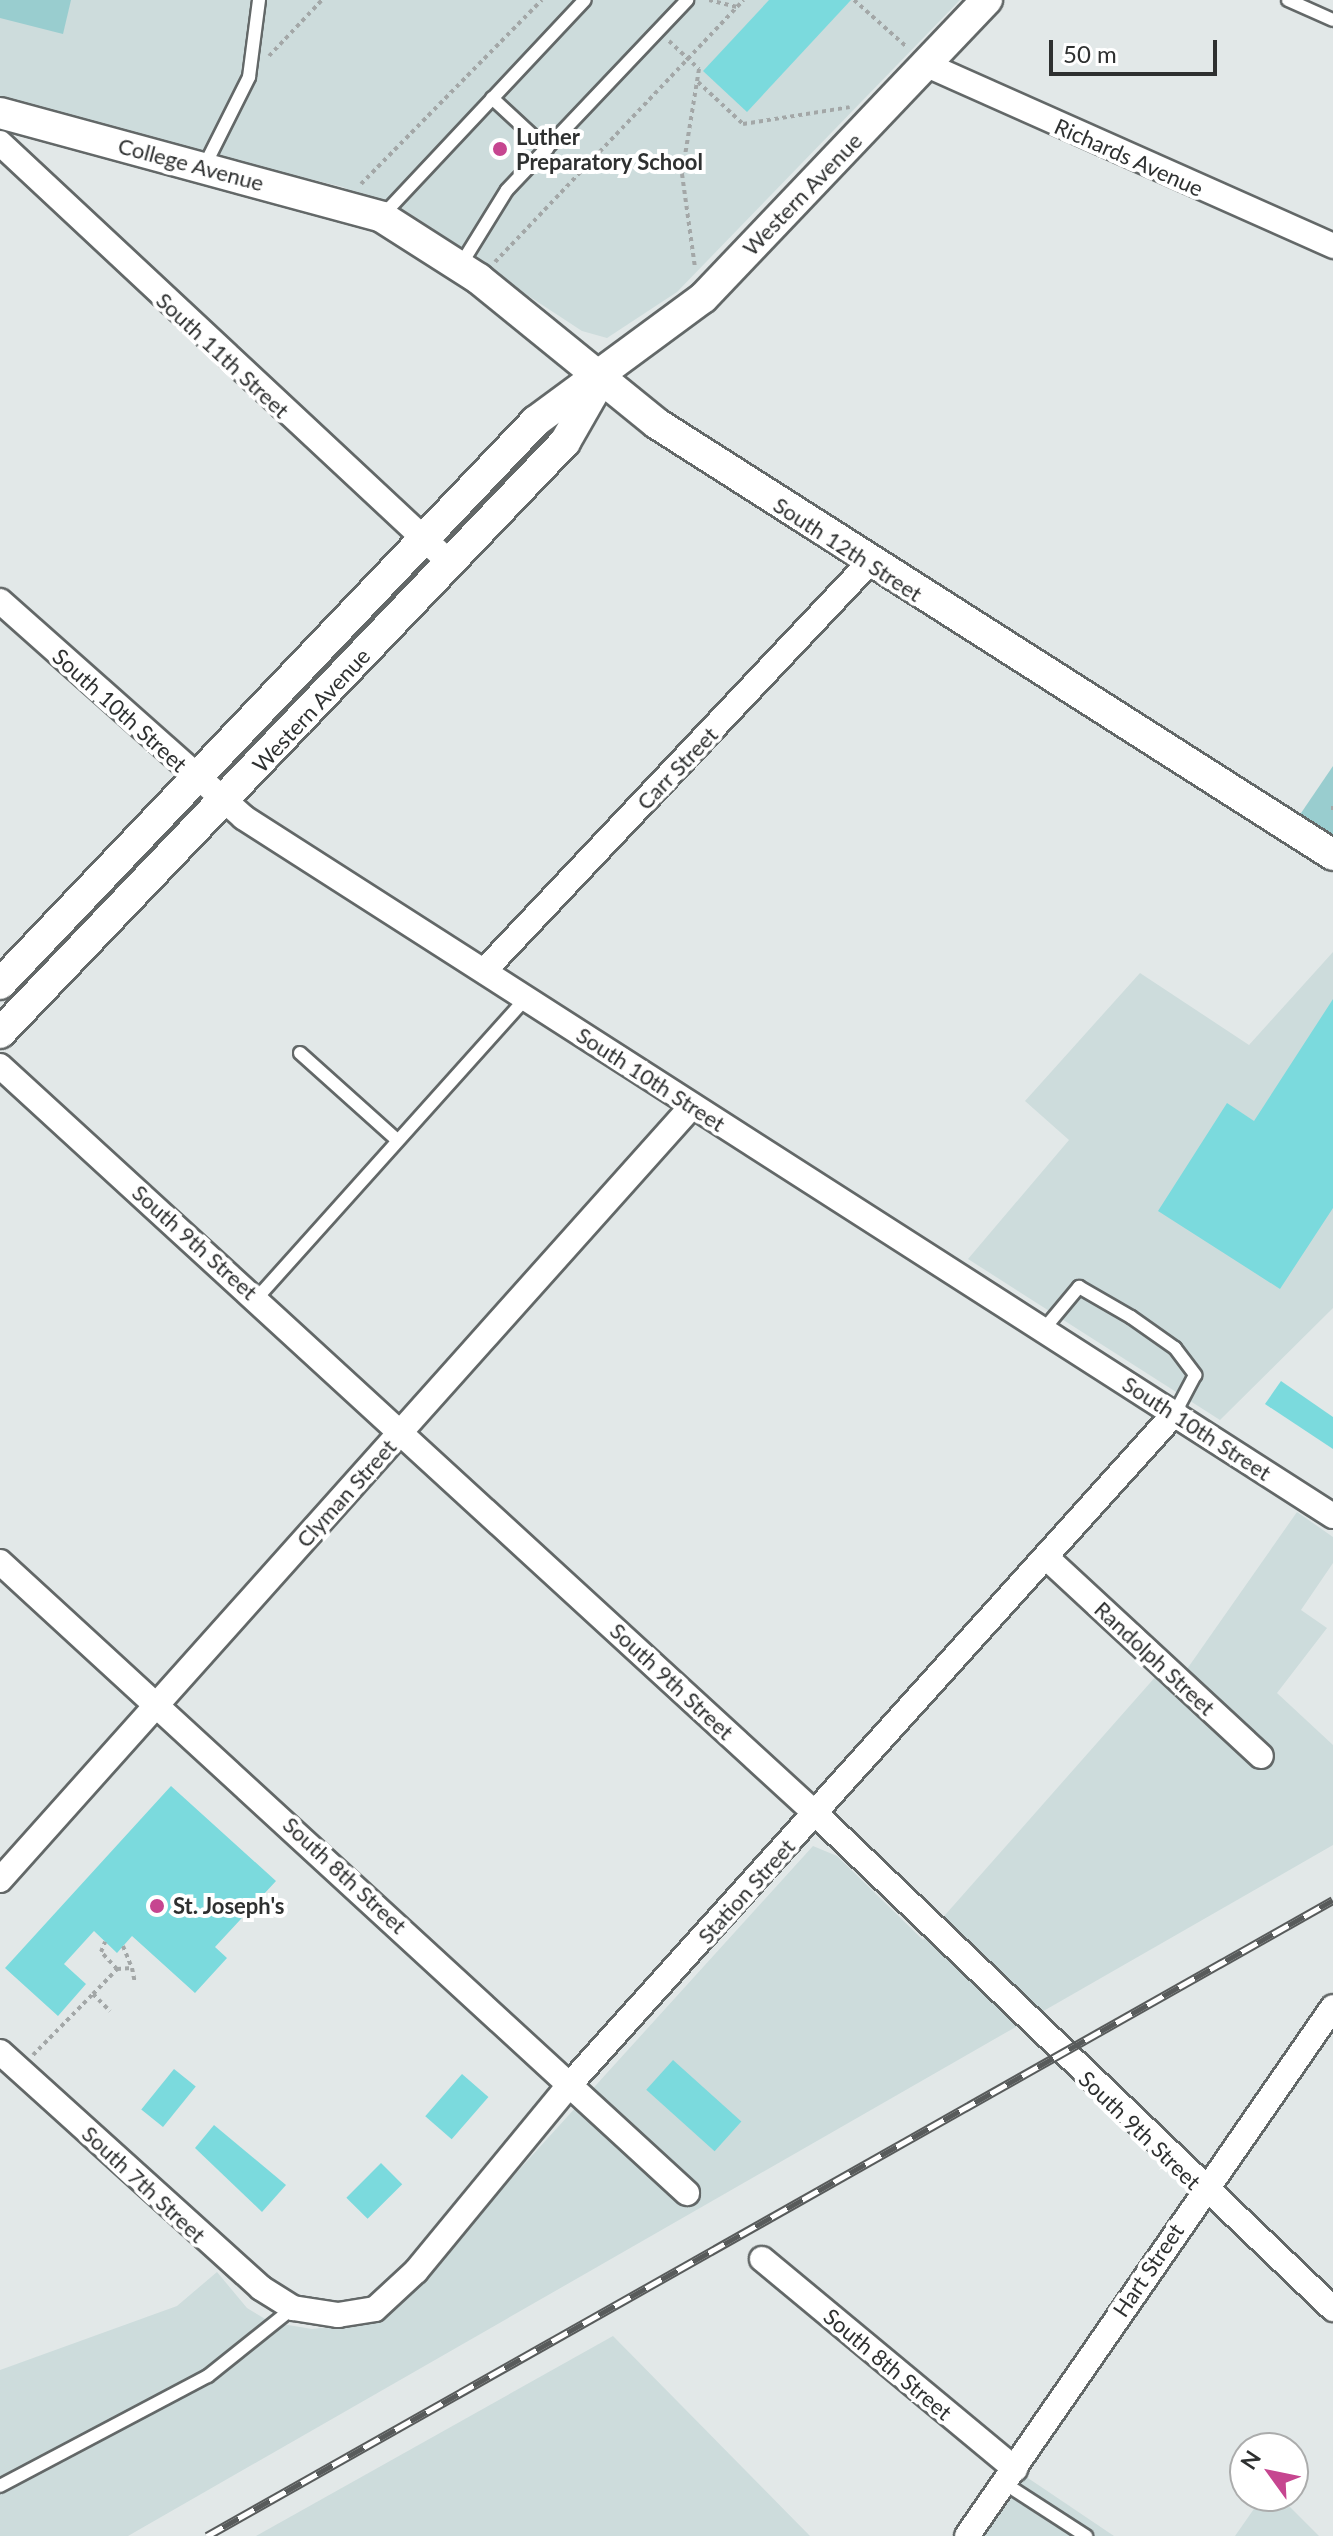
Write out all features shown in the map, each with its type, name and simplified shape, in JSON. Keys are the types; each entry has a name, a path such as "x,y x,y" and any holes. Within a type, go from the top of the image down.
{"street":[{"name":"Western Avenue","path":"0,984 536,421 604,374 703,298 987,0"},
{"name":"Richards Avenue","path":"927,65 1333,246"},
{"name":"College Avenue","path":"0,113 382,217"},
{"name":"South 11th Street","path":"0,143 450,563"},
{"name":"South 12th Street","path":"382,217 470,273 604,374 656,423 869,563 1333,855"},
{"name":"Western Avenue","path":"0,1033 565,442 604,374"},
{"name":"Carr Street","path":"484,971 869,563"},
{"name":"South 10th Street","path":"0,601 224,802 1333,1516"},
{"name":"South 9th Street","path":"0,1066 257,1298 816,1814 1202,2190 1333,2309"},
{"name":"Clyman Street","path":"0,1880 692,1106"},
{"name":"Station Street","path":"293,2308 338,2315 375,2309 416,2271 571,2083 1048,1559 1175,1413"},
{"name":"Randolph Street","path":"1048,1559 1261,1756"},
{"name":"South 8th Street","path":"0,1562 158,1703 687,2193"},
{"name":"Hart Street","path":"967,2536 1202,2190 1333,2007"},
{"name":"South 7th Street","path":"0,2052 240,2272 293,2308"},
{"name":"South 8th Street","path":"762,2259 1009,2476"}],"lane":[{"path":"204,167 249,77 259,0"},
{"path":"382,217 585,0"},
{"path":"470,273 507,190 687,0"},
{"path":"1288,0 1333,20"},
{"path":"492,98 547,149"},
{"path":"257,1298 526,998"},
{"path":"300,1053 397,1140"},
{"path":"1044,1329 1079,1287 1131,1317 1175,1348 1195,1375 1175,1413"},
{"path":"0,2486 208,2376 293,2308"},
{"path":"1009,2476 1086,2536"}],"path":[{"path":"249,77 322,0"},
{"path":"341,204 542,0"},
{"path":"709,0 737,7"},
{"path":"470,273 744,0"},
{"path":"854,0 927,65"},
{"path":"658,31 699,69 682,174 703,298"},
{"path":"698,82 743,124 892,101"},
{"path":"1333,806 1333,813"},
{"path":"105,1942 101,1952 117,1969"},
{"path":"123,1946 135,1983"},
{"path":"19,2069 117,1969 132,1968"},
{"path":"93,1994 110,2011"}],"shaded area":[{"name":"Luther Preparatory School","path":"0,0 960,0 677,292 607,338 582,331 445,241 343,187 0,105"},
{"path":"0,0 71,0 63,34 0,18"},
{"path":"1333,766 1333,842 1297,819"},
{"path":"1333,952 1333,1308 1220,1420 968,1259 1069,1140 1025,1101 1140,973 1249,1045"},
{"path":"1297,1512 1333,1537 1333,1563 1301,1610 1327,1628 1277,1693 1333,1745 1333,1845 128,2536 0,2536 0,2370 177,2306 217,2272 247,2308 270,2322 312,2329 338,2326 420,2279 813,1846 837,1856 923,1940 1157,1675 1173,1689"},
{"path":"613,2336 810,2536 256,2536"},
{"path":"1022,2474 1114,2536 980,2536"},
{"path":"1252,2512 1295,2512 1319,2536 1235,2536"}],"building":[{"path":"769,0 851,0 747,112 703,71"},
{"path":"1333,999 1333,1208 1280,1289 1158,1211 1227,1103 1254,1121"},
{"path":"1281,1381 1333,1417 1333,1449 1265,1404"},
{"name":"St. Joseph's","path":"171,1786 276,1881 215,1947 227,1958 195,1993 132,1936 117,1953 94,1931 64,1964 86,1984 58,2016 5,1968"},
{"path":"673,2060 741,2122 715,2151 646,2090"},
{"path":"174,2069 196,2087 163,2127 141,2109"},
{"path":"462,2074 488,2097 452,2139 425,2116"},
{"path":"214,2125 286,2185 262,2212 195,2148"},
{"path":"381,2163 402,2184 368,2219 346,2198"}],"railway":[{"path":"207,2536 1333,1900"}],"place":[{"name":"Luther Preparatory School","path":"500,149"},
{"name":"St. Joseph's","path":"157,1906"}]}
